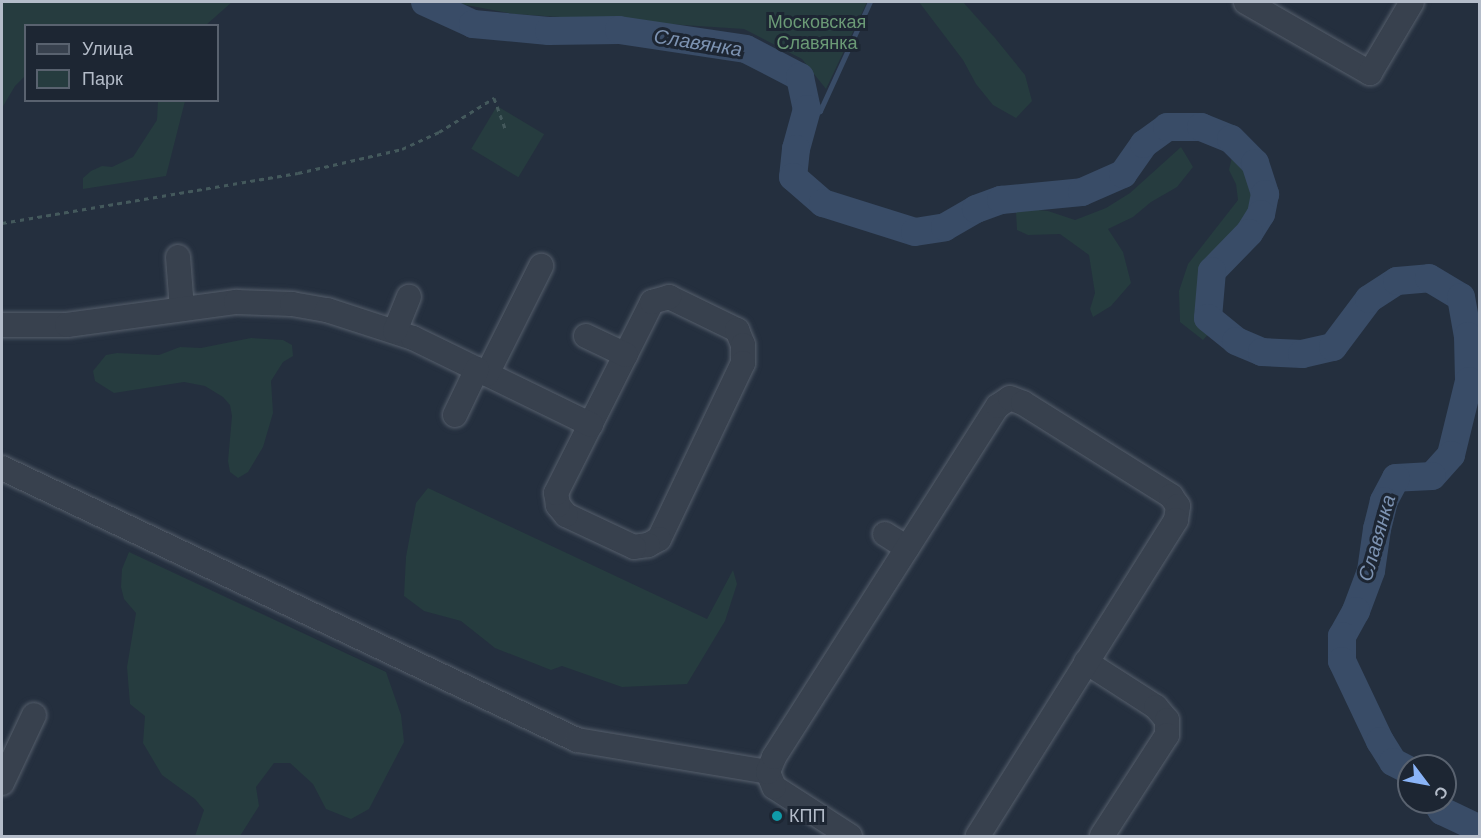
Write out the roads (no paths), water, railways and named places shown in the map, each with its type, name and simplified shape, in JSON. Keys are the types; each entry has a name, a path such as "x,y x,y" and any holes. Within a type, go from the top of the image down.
{"lane":[{"path":"1245,2 1370,73 1412,2"},
{"path":"178,257 182,309"},
{"path":"455,415 482,372 541,266"},
{"path":"395,331 409,297"},
{"path":"669,297 737,330 743,345 743,363 659,538 648,545 634,547 566,515 558,505 556,493 626,355 652,302 669,297"},
{"path":"2,325 67,325 236,302 292,304 327,310 395,331 591,425"},
{"path":"586,336 626,355"},
{"path":"850,837 774,787 768,772 774,757 998,405 1010,398 1023,403 1171,496 1178,506 1176,520 978,837"},
{"path":"2,468 577,740 768,772"},
{"path":"885,534 907,548"},
{"path":"1086,662 1156,707 1167,720 1167,735 1102,837"},
{"path":"2,783 34,715"}],"waterway":[{"name":"Славянка","path":"425,2 473,24 549,31 619,30 746,49 800,77 807,109 796,149 793,177 823,203 915,232 945,227 976,209 1001,200 1082,192 1123,174 1144,144 1167,127 1201,127 1231,139 1255,163 1265,194 1261,214 1249,233 1212,271 1208,318 1236,341 1262,352 1302,354 1333,347 1369,299 1397,281 1429,278 1461,297 1468,336 1469,381 1451,455 1432,476 1396,478 1384,501 1371,571 1356,611 1342,636 1342,661 1380,741 1393,762 1397,764"},
{"path":"804,120 820,111 870,2"},
{"name":"Славянка","path":"1448,814 1480,829"}],"place":[{"name":"КПП","path":"777,816"}],"park label":[{"name":"Московская Славянка","path":"817,33"}]}
